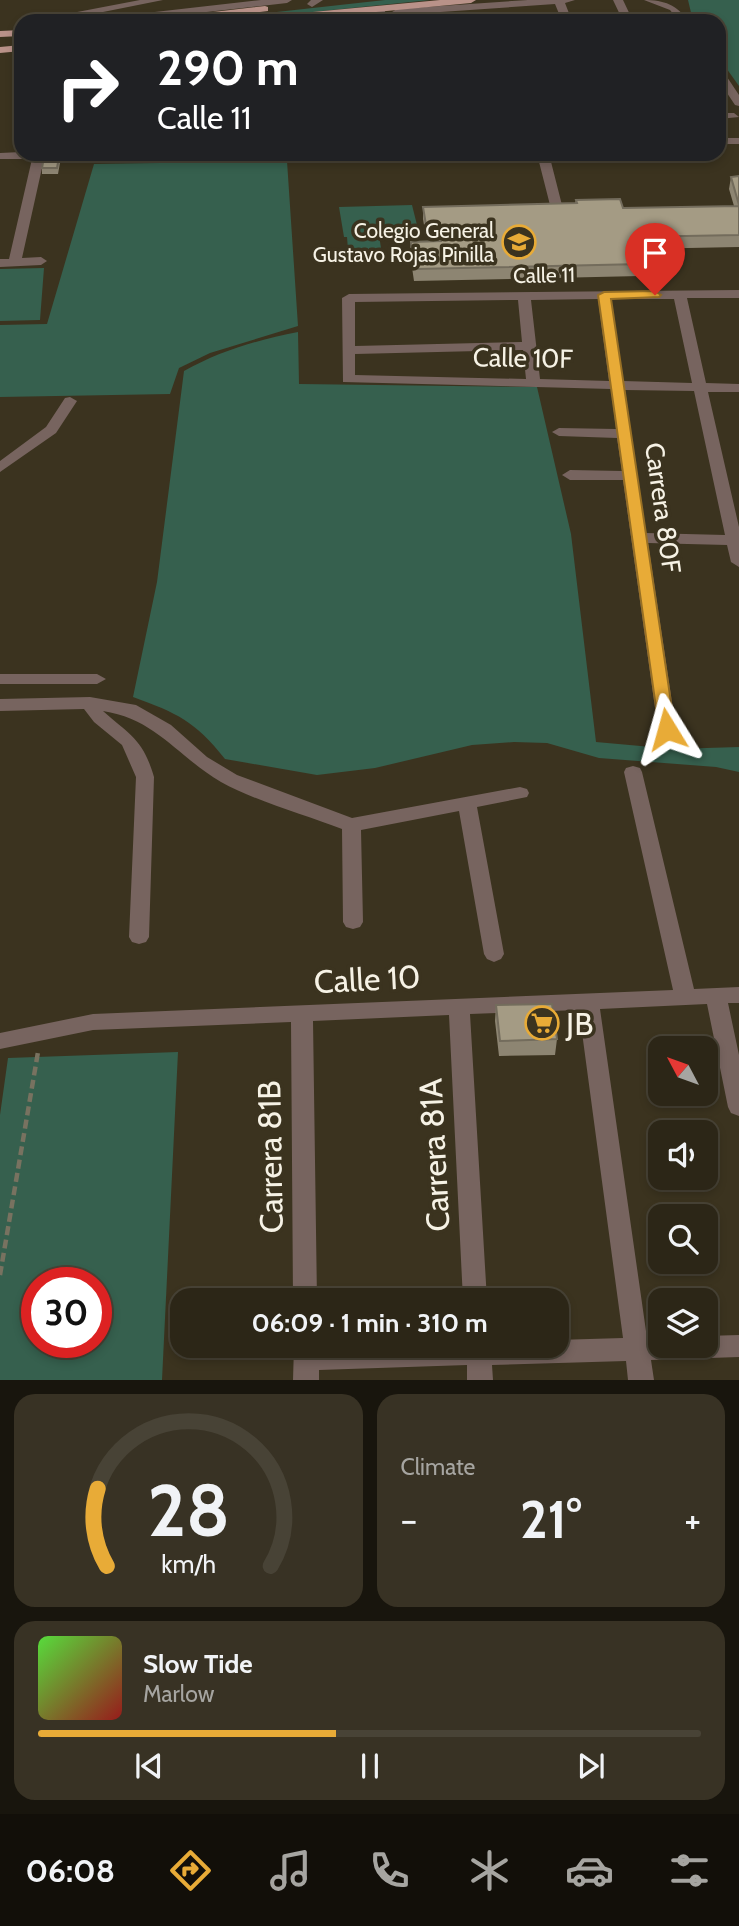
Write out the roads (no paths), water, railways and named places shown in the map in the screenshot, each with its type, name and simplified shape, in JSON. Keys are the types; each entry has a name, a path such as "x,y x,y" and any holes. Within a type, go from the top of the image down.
{"main road":[{"path":"218,14 349,0"},
{"path":"379,14 471,0"}],"street":[{"path":"78,13 158,0"},
{"path":"162,14 287,0"},
{"path":"649,0 673,8 678,14"},
{"path":"397,13 456,9 504,10 564,1"},
{"path":"456,9 457,14"},
{"path":"375,14 382,13"},
{"path":"726,84 739,103"},
{"path":"726,116 734,116"},
{"path":"15,262 38,161"},
{"path":"545,161 557,209"},
{"path":"0,262 41,261"},
{"name":"Calle 11","path":"348,350 349,298 739,294"},
{"name":"Carrera 80F","path":"604,295 667,729"},
{"path":"680,295 737,540 739,562"},
{"path":"524,296 533,383"},
{"path":"348,350 529,346"},
{"name":"Calle 10F","path":"348,350 348,379 739,388"},
{"path":"0,468 51,430 70,401"},
{"path":"558,432 624,434"},
{"path":"570,475 630,476"},
{"path":"639,538 737,540"},
{"path":"0,678 97,679"},
{"path":"0,705 90,703 130,709 164,729 201,761 230,779 351,825 520,793"},
{"path":"90,703 92,712 125,737 140,760 145,777 139,937"},
{"path":"633,772 685,997"},
{"path":"467,805 494,954"},
{"path":"351,825 353,922"},
{"name":"Calle 10","path":"0,1041 93,1023 739,995"},
{"path":"716,996 739,1107"},
{"path":"589,1001 641,1380"},
{"name":"Carrera 81A","path":"459,1006 474,1288"},
{"name":"Carrera 81B","path":"302,1013 305,1288"},
{"path":"569,1349 739,1346"},
{"path":"306,1361 353,1358"},
{"path":"479,1358 480,1380"}],"place":[{"name":"Colegio General Gustavo Rojas Pinilla","path":"519,242"},
{"name":"JB","path":"542,1023"}]}
